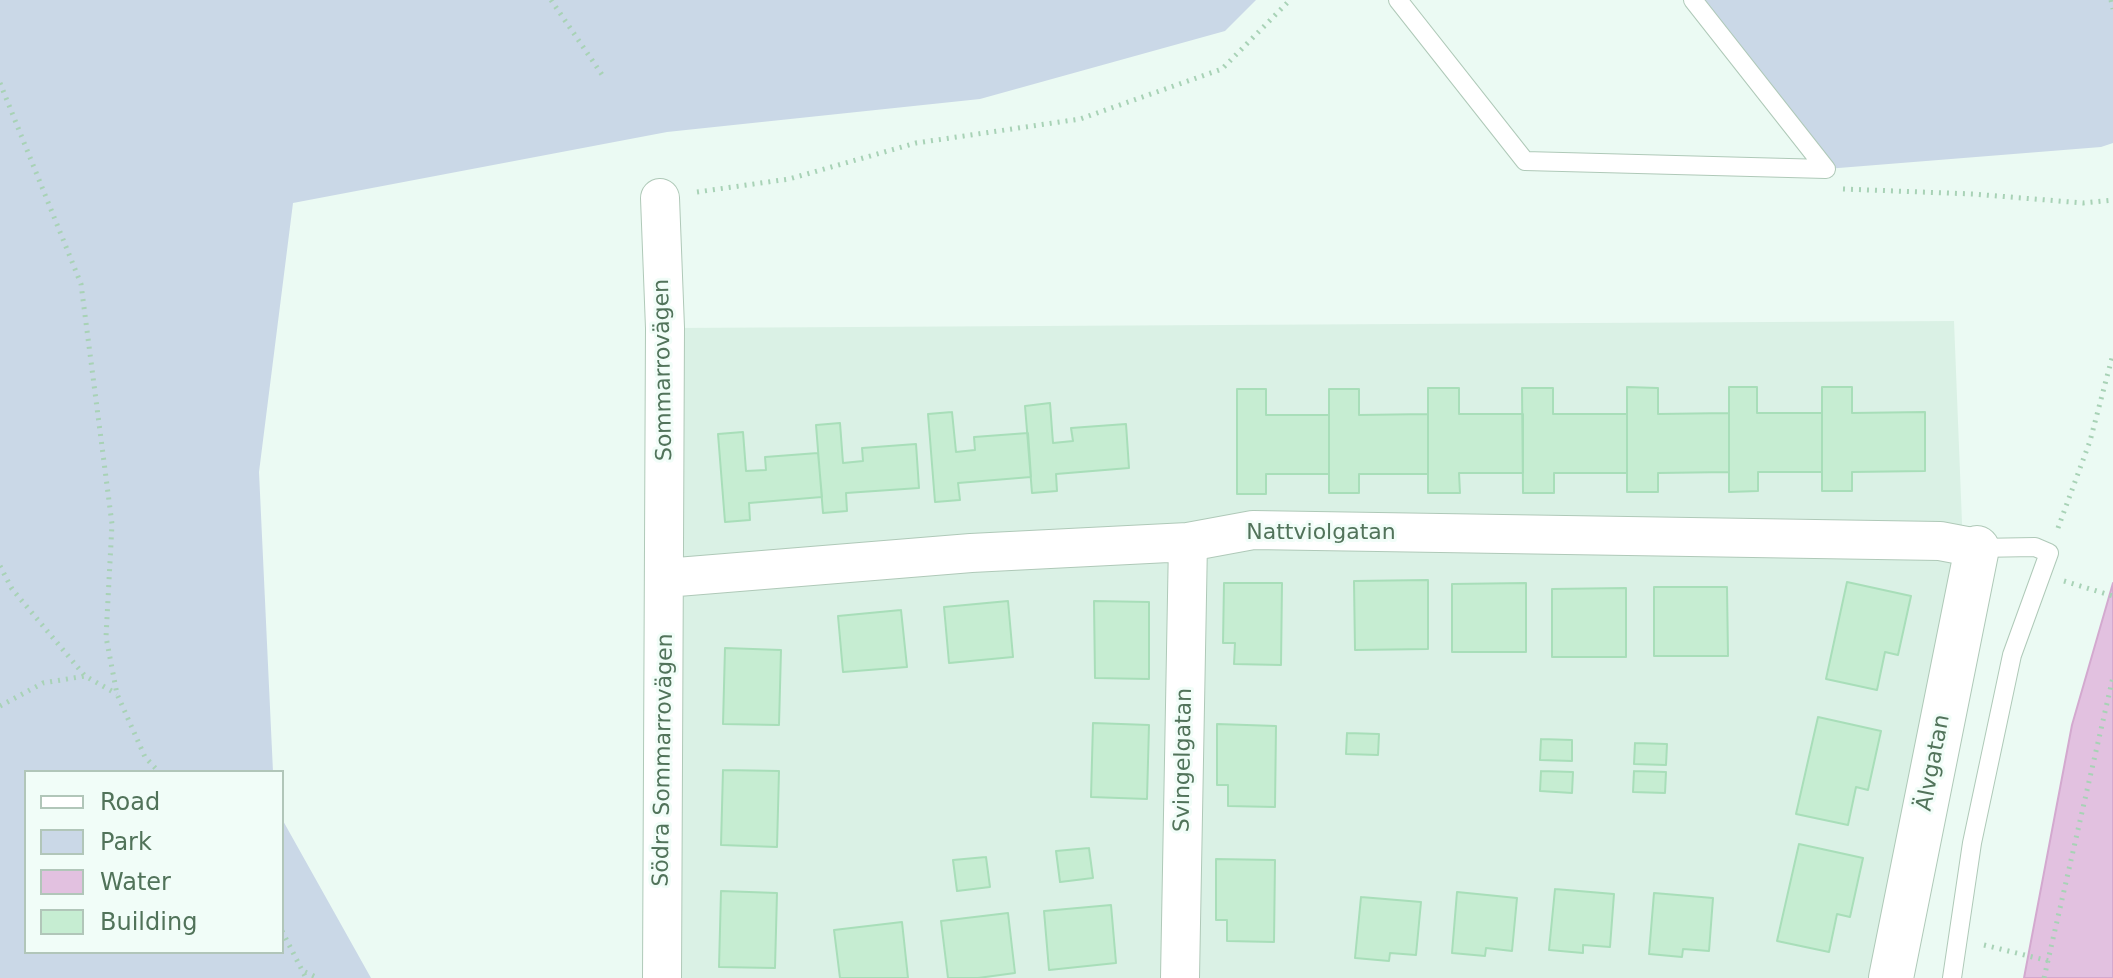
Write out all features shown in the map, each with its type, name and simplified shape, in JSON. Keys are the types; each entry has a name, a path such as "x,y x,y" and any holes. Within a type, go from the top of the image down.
{"street":[{"name":"Sommarrovägen","path":"660,198 665,328 665,561"},
{"name":"Nattviolgatan","path":"665,561 971,553 1188,542 1253,530 1924,540 1977,548"},
{"name":"Svingelgatan","path":"1180,978 1188,542"},
{"name":"Älvgatan","path":"1891,978 1977,548"},
{"name":"Södra Sommarrovägen","path":"662,978 665,561"}],"lane":[{"path":"1398,0 1525,161 1826,169 1693,0"},
{"path":"1952,978 1972,843 2012,655 2049,553 2035,547 1977,548"}],"path":[{"path":"551,0 605,79"},
{"path":"660,198 789,179 916,143 1080,119 1222,69 1290,0"},
{"path":"2111,0 2113,9"},
{"path":"0,83 81,284 112,524 106,637 117,694 145,757 157,770"},
{"path":"1839,189 1973,194 2083,203 2113,200"},
{"path":"2049,553 2090,441 2113,354"},
{"path":"0,566 12,589 85,676 117,694"},
{"path":"2076,584 2113,596"},
{"path":"0,706 43,683 85,676"},
{"path":"2044,978 2113,677"},
{"path":"284,935 305,975 318,978"},
{"path":"1982,945 2049,961"}],"shaded area":[{"path":"1954,321 1963,548 1887,978 669,978 673,328"}],"green space":[{"path":"0,0 1256,0 1225,31 980,99 667,132 293,203 259,472 273,770 24,770 24,954 284,954 284,823 371,978 0,978"},
{"path":"1693,0 2113,0 2113,143 2101,147 1826,169"}],"water":[{"path":"2113,583 2113,978 2024,978 2072,725"}],"building":[{"path":"1627,387 1658,388 1658,414 1729,413 1729,472 1658,473 1658,492 1627,492"},
{"path":"1729,387 1757,387 1757,413 1822,413 1822,472 1758,472 1758,491 1729,492"},
{"path":"1822,387 1852,387 1852,413 1925,412 1925,471 1852,472 1852,491 1822,491"},
{"path":"1428,388 1459,388 1459,414 1523,414 1523,473 1459,473 1460,493 1428,493"},
{"path":"1522,388 1553,388 1553,414 1627,414 1627,473 1554,473 1554,493 1523,493"},
{"path":"1237,389 1266,389 1266,415 1329,415 1329,474 1266,474 1266,494 1237,494"},
{"path":"1329,389 1359,389 1359,415 1428,414 1428,474 1359,474 1359,493 1329,493"},
{"path":"1050,403 1053,443 1073,441 1071,428 1126,424 1129,468 1056,474 1057,491 1032,493 1025,406"},
{"path":"952,412 956,452 975,450 974,437 1028,433 1031,477 958,483 960,500 935,502 928,414"},
{"path":"840,423 843,463 863,461 862,448 916,444 919,488 846,493 847,511 823,513 816,425"},
{"path":"743,432 746,471 766,470 765,457 818,453 822,497 749,503 750,520 725,522 718,434"},
{"path":"1428,580 1428,649 1355,650 1354,581"},
{"path":"1847,582 1911,596 1898,655 1885,652 1877,690 1826,679"},
{"path":"1224,583 1282,583 1281,665 1234,664 1235,643 1223,643"},
{"path":"1526,583 1526,652 1452,652 1452,584"},
{"path":"1654,587 1727,587 1728,656 1654,656"},
{"path":"1626,588 1626,657 1552,657 1552,589"},
{"path":"1008,601 1013,657 949,663 944,607"},
{"path":"1094,601 1149,602 1149,679 1095,678"},
{"path":"901,610 907,667 843,672 838,616"},
{"path":"725,648 781,650 779,725 723,724"},
{"path":"1818,717 1881,731 1868,790 1856,787 1848,825 1796,814"},
{"path":"1093,723 1149,725 1147,799 1091,797"},
{"path":"1217,724 1276,726 1275,807 1228,806 1228,785 1217,785"},
{"path":"1347,733 1379,734 1378,755 1346,754"},
{"path":"1541,739 1572,740 1572,761 1540,760"},
{"path":"1635,743 1667,744 1666,765 1634,764"},
{"path":"723,770 779,771 777,847 721,845"},
{"path":"1541,771 1573,772 1572,793 1540,791"},
{"path":"1634,771 1666,772 1665,793 1633,792"},
{"path":"1799,844 1863,858 1850,917 1837,914 1829,952 1777,941"},
{"path":"1089,848 1093,878 1060,882 1056,851"},
{"path":"986,857 990,887 957,891 953,860"},
{"path":"1216,859 1275,860 1274,942 1227,941 1227,920 1216,920"},
{"path":"1555,889 1614,894 1610,947 1583,945 1583,953 1549,950"},
{"path":"721,891 777,893 775,968 719,967"},
{"path":"1457,892 1517,898 1512,951 1486,948 1485,956 1452,953"},
{"path":"1654,893 1713,898 1709,951 1683,949 1682,957 1649,954"},
{"path":"1361,897 1421,902 1416,955 1390,953 1389,961 1355,958"},
{"path":"1111,905 1116,963 1049,970 1044,911"},
{"path":"1008,913 1015,973 948,978 941,921"},
{"path":"902,922 908,978 840,978 834,930"}]}
